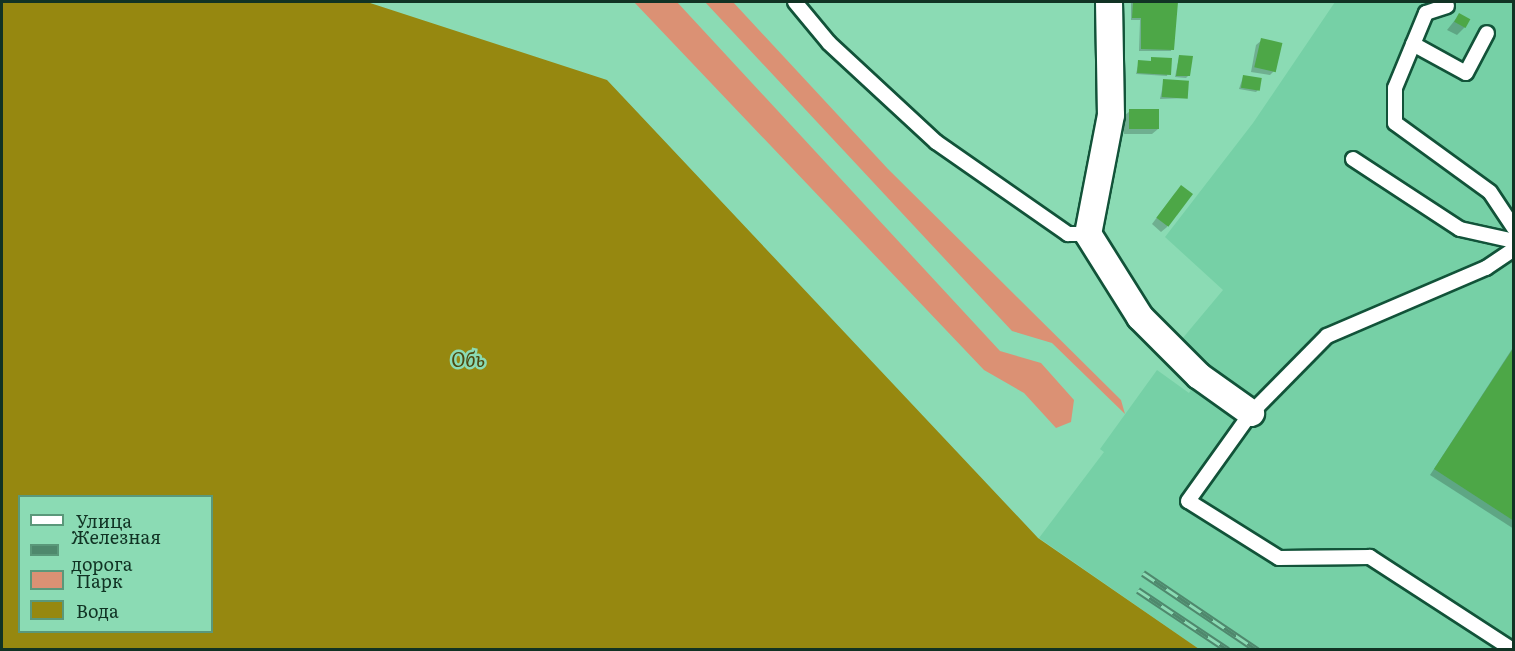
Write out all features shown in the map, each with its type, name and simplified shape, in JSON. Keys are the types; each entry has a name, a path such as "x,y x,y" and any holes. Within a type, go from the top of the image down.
{"street":[{"path":"1109,2 1111,115 1088,234 1140,317 1198,376 1251,413"}],"lane":[{"path":"795,2 829,42 936,142 1068,234 1088,234"},
{"path":"1447,6 1426,13 1395,88 1395,123 1490,192 1514,228"},
{"path":"1413,44 1466,73 1487,33"},
{"path":"1353,159 1460,229 1514,241"},
{"path":"1513,650 1370,557 1279,558 1188,501 1251,413 1327,336 1486,268 1514,249"}],"shaded area":[{"path":"1335,2 1513,2 1513,649 1199,649 1039,538 1104,452 1100,449 1157,370 1189,393 1208,362 1182,339 1223,290 1165,237 1253,123"}],"green space":[{"path":"634,2 677,2 1000,351 1041,363 1074,400 1071,422 1056,428 1024,393 984,370"},
{"path":"705,2 733,2 888,169 1121,400 1125,414 1052,343 1012,331"}],"water":[{"name":"Обь","path":"2,2 367,2 607,80 1038,538 1199,649 2,649"}],"building":[{"path":"1133,2 1178,2 1174,50 1141,49 1141,18 1132,18"},
{"path":"1459,13 1470,19 1466,28 1454,22"},
{"path":"1261,38 1282,43 1276,72 1254,67"},
{"path":"1179,55 1193,56 1190,76 1176,76"},
{"path":"1151,57 1172,58 1171,75 1137,73 1138,60 1151,61"},
{"path":"1243,75 1262,78 1260,91 1241,88"},
{"path":"1163,79 1189,81 1188,99 1162,97"},
{"path":"1129,109 1159,109 1159,129 1129,129"},
{"path":"1181,185 1193,194 1168,227 1156,218"},
{"path":"1514,347 1514,521 1434,469"}],"railway":[{"path":"1143,573 1257,650"},
{"path":"1138,590 1228,650"}]}
